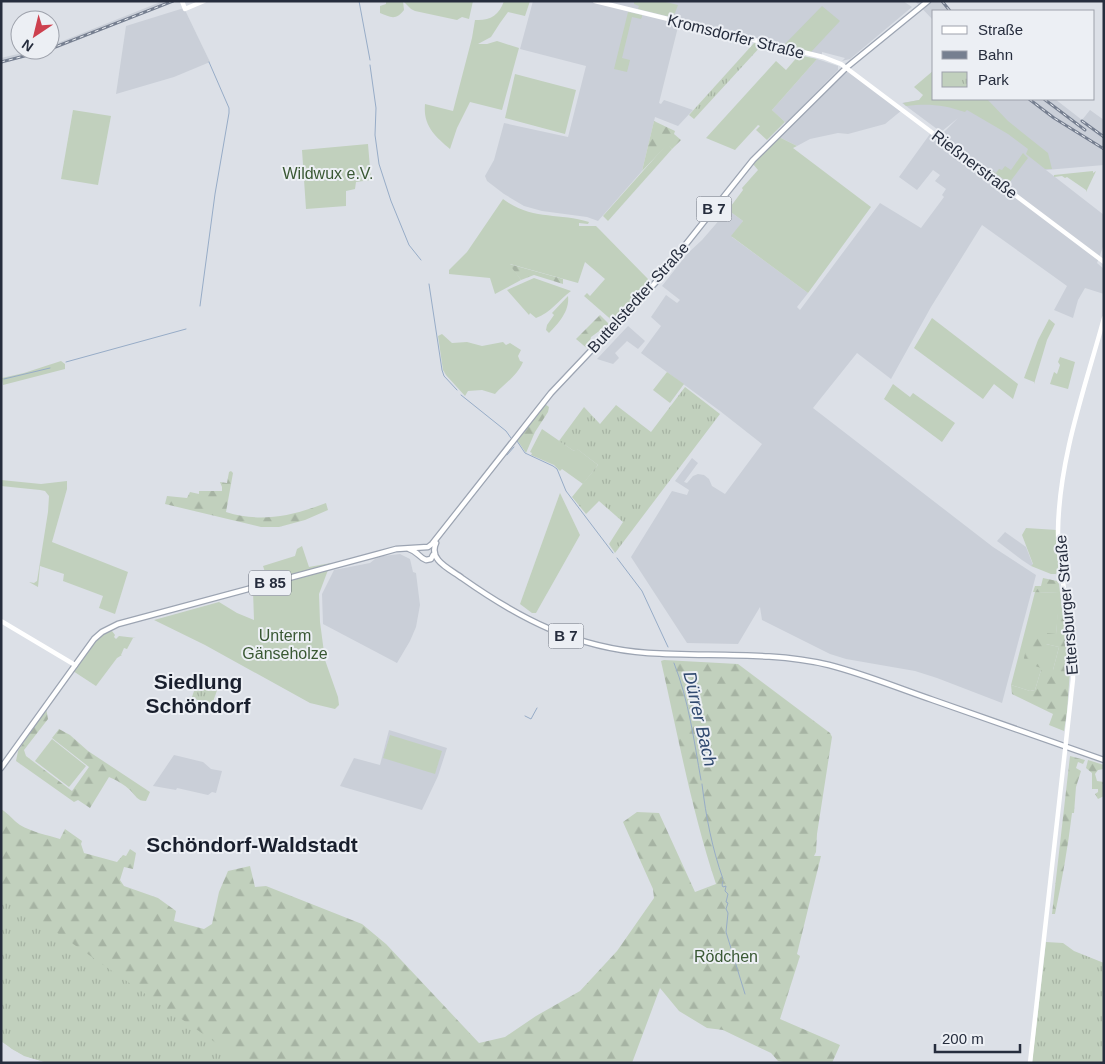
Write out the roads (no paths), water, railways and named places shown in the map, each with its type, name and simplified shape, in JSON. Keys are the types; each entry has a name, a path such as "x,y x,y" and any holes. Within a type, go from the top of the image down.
{"main road":[{"path":"182,1 185,8 204,1"},
{"name":"Kromsdorfer Straße","path":"595,1 823,57 847,67"},
{"name":"Buttelstedter Straße","path":"437,540 551,393 655,283 753,160 847,67 928,1"},
{"name":"Rießnerstraße","path":"847,67 1104,262"},
{"name":"Ettersburger Straße","path":"1030,1063 1072,696 1072,643 1058,539 1061,496 1068,451 1104,318"},
{"name":"B 7","path":"428,546 437,540"},
{"name":"B 7","path":"437,540 433,552 446,567"},
{"path":"406,548 420,554 424,560 429,560 433,552 428,546 422,548 420,554"},
{"name":"B 85","path":"1,768 99,634 115,625 378,554 406,548 422,548"},
{"name":"B 7","path":"429,560 446,567 517,614 548,629 587,643 647,653 780,658 816,662 859,674 1104,760"},
{"path":"1,621 75,665"}],"waterway":[{"name":"Dürrer Bach","path":"359,1 370,60"},
{"path":"200,306 215,194 229,113 229,108 209,62"},
{"name":"Dürrer Bach","path":"370,65 376,108 375,135 379,164 391,201 409,245 421,260"},
{"name":"Dürrer Bach","path":"429,284 442,370 444,376 457,390"},
{"path":"66,362 186,329"},
{"path":"4,379 50,368"},
{"name":"Dürrer Bach","path":"461,395 506,431 511,438"},
{"name":"Dürrer Bach","path":"517,441 525,453 557,469 566,491 613,553"},
{"path":"507,455 514,447"},
{"name":"Dürrer Bach","path":"617,558 642,591 668,647"},
{"name":"Dürrer Bach","path":"674,663 687,706 701,780"},
{"path":"525,716 531,719 537,708"},
{"name":"Dürrer Bach","path":"702,784 710,832 723,879"},
{"name":"Dürrer Bach","path":"723,881 722,885 723,887 726,886 725,891 728,894 726,902 728,903 726,909 728,913 726,932 745,994"}],"railway":[{"path":"60,45 173,1"},
{"path":"942,1 949,10"},
{"path":"1,62 10,60"},
{"path":"1030,100 1054,118 1104,149"},
{"path":"1045,100 1085,130"},
{"path":"1082,121 1104,137"}],"district":[{"name":"Siedlung Schöndorf","path":"198,694"},
{"name":"Schöndorf-Waldstadt","path":"252,845"}],"park label":[{"name":"Wildwux e.V.","path":"328,173"},
{"name":"Unterm Gänseholze","path":"285,644"},
{"name":"Rödchen","path":"726,956"}]}
